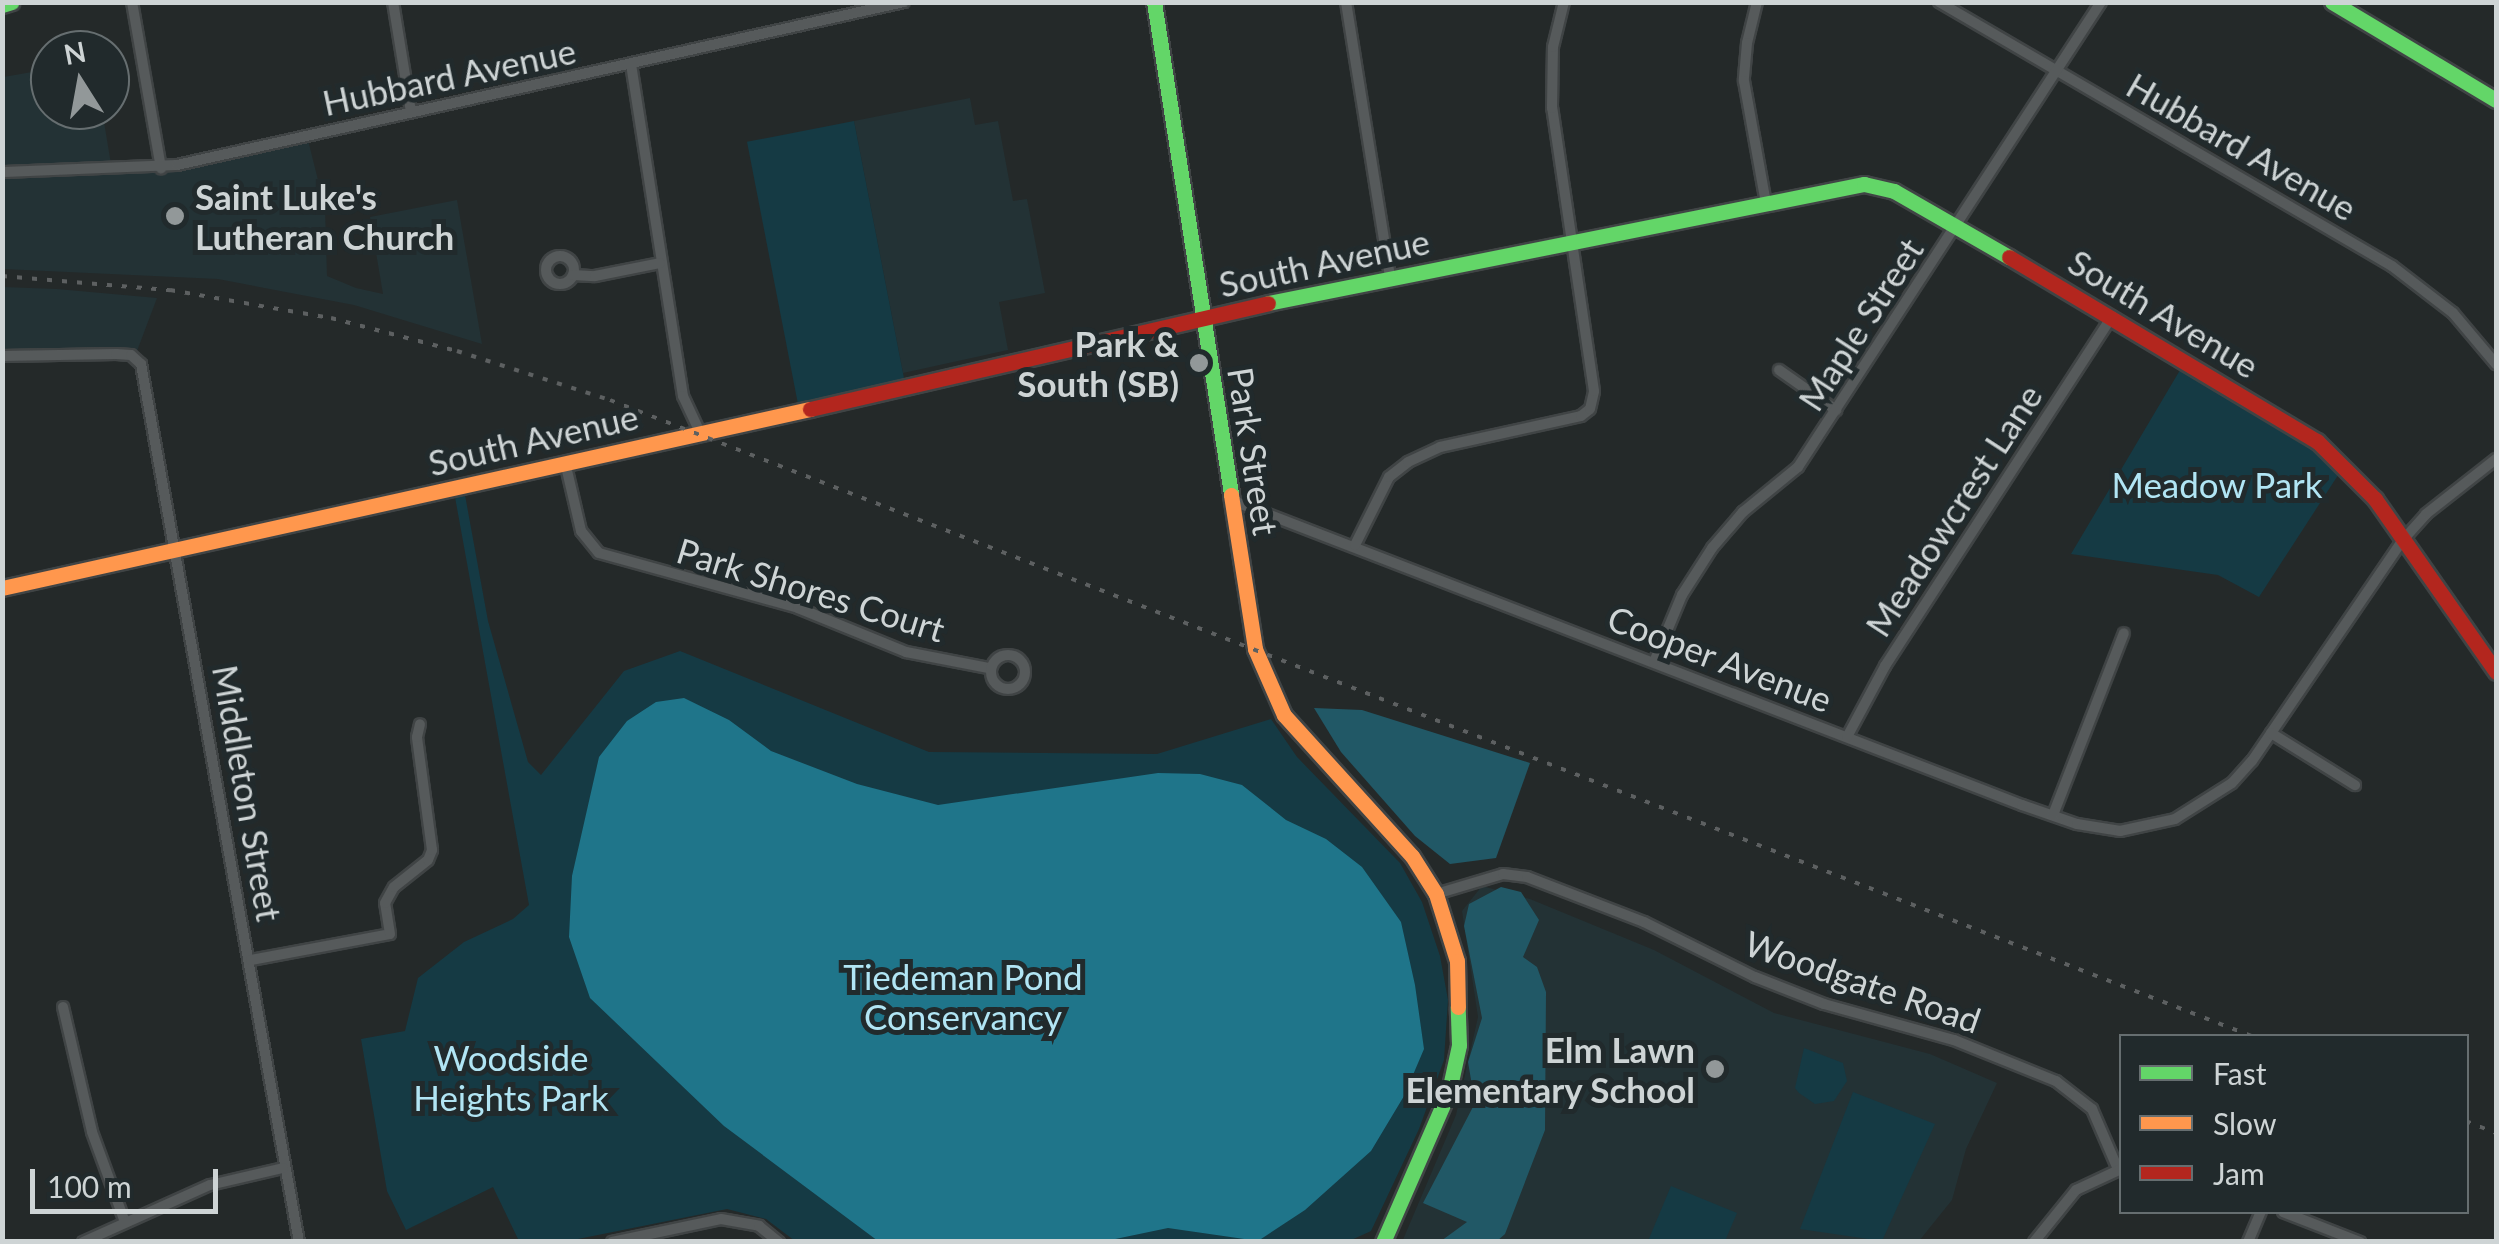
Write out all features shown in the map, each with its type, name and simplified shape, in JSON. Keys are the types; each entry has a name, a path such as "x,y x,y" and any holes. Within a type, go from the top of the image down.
{"street":[{"path":"2,4 12,2"},
{"path":"132,2 160,168"},
{"path":"393,2 411,112"},
{"name":"Hubbard Avenue","path":"2,172 160,168 904,2"},
{"name":"Park Street","path":"1154,2 1252,636 1272,694 1308,744 1412,856 1436,894 1457,961 1459,1045 1448,1092 1384,1242"},
{"path":"1346,2 1390,278"},
{"path":"1355,546 1381,490 1408,462 1440,447 1581,416 1594,400 1550,70 1564,2"},
{"path":"1758,2 1746,44 1744,81 1766,203"},
{"name":"Hubbard Avenue","path":"1939,2 2392,266 2453,313 2496,364"},
{"name":"Maple Street","path":"1654,662 1682,595 1712,548 1743,512 1798,467 2101,2"},
{"path":"2332,2 2496,100"},
{"path":"631,64 683,396 700,432"},
{"name":"South Avenue","path":"2,588 1390,278 1864,184 1894,191 1957,226 2317,441 2375,499 2496,672"},
{"path":"573,275 595,276 660,263"},
{"name":"Meadowcrest Lane","path":"1848,737 1885,666 2112,316"},
{"name":"Middleton Street","path":"2,356 116,354 141,364 250,960 283,1168 300,1242"},
{"path":"1778,370 1836,410"},
{"name":"Cooper Avenue","path":"1231,500 2053,815 2120,831 2158,825 2194,811 2232,783 2402,541 2426,514 2496,459"},
{"name":"Park Shores Court","path":"565,462 580,531 600,554 798,608 906,652 988,668"},
{"path":"2053,815 2124,633"},
{"path":"250,960 390,934 385,902 394,887 428,860 433,840 417,737 420,724"},
{"path":"2271,732 2354,786"},
{"name":"Woodgate Road","path":"1436,894 1502,874 1527,877 1644,922 1755,977 1824,1004 1954,1040 2056,1081 2092,1109 2119,1167"},
{"path":"63,1007 92,1132 126,1222"},
{"path":"83,1242 210,1185 283,1168"},
{"path":"2034,1242 2071,1194 2091,1179 2119,1169"},
{"path":"2248,1242 2260,1214"},
{"path":"2287,1214 2360,1242"},
{"path":"612,1242 721,1220 751,1222 779,1242"}],"shaded area":[{"path":"30,72 30,130 105,130 112,170 138,170 307,136 325,208 327,276 356,288 383,294 370,217 457,200 482,344 354,305 218,279 3,269 3,77"},
{"path":"970,98 975,125 998,121 1013,201 1027,199 1045,293 999,302 1008,350 903,373 854,121"},
{"path":"3,287 157,298 134,359 3,356"},
{"name":"Tiedeman Pond Conservancy","path":"684,698 729,720 771,751 857,784 938,805 1158,773 1200,774 1242,785 1286,820 1326,839 1362,867 1401,922 1415,985 1424,1049 1404,1096 1371,1151 1305,1210 1258,1241 1168,1228 1101,1242 878,1241 724,1126 590,998 569,937 572,876 599,757 627,721 656,702"},
{"path":"1314,708 1362,710 1530,763 1496,858 1450,864 1415,836 1341,752"},
{"name":"Elm Lawn Elementary School","path":"1482,886 1530,899 1654,950 1774,1013 1930,1054 1997,1083 1966,1149 1952,1200 1919,1241 1402,1242 1456,1115 1478,1017 1462,911"},
{"path":"1501,887 1521,892 1539,920 1523,957 1537,967 1546,992 1545,1130 1505,1234 1497,1241 1441,1241 1467,1222 1423,1203 1475,1103 1468,1062 1482,1018 1464,926 1469,904"}],"green space":[{"path":"854,121 906,386 799,407 747,142"},
{"name":"Meadow Park","path":"2186,360 2344,466 2259,597 2218,575 2071,554"},
{"name":"Tiedeman Pond Conservancy","path":"465,495 488,621 528,762 541,775 624,671 680,651 929,752 1157,754 1271,719 1297,757 1400,863 1422,902 1440,956 1448,1000 1444,1060 1419,1129 1371,1231 1347,1242 795,1241 766,1219 727,1209 568,1241 519,1241 493,1187 406,1230 387,1191 361,1039 405,1031 418,978 464,942 513,919 529,905 455,497"},
{"path":"1804,1048 1843,1063 1847,1081 1834,1101 1815,1104 1795,1088"},
{"path":"1853,1092 1935,1124 1882,1241 1800,1229"},
{"path":"1671,1186 1737,1213 1725,1241 1648,1241"}],"railway":[{"path":"2,276 170,290 331,318 457,351 610,400 2246,1034"},
{"path":"2469,1122 2496,1133"}],"traffic: fast":[{"path":"2,5 12,2"},
{"path":"1154,2 1231,495"},
{"path":"2332,2 2496,100"},
{"path":"1268,303 1864,184 1894,191 2009,257"},
{"path":"1383,1242 1449,1091 1459,1045 1458,1007"}],"traffic: slow":[{"path":"2,588 810,409"},
{"path":"1231,495 1255,649 1284,715 1412,856 1436,894 1457,961 1458,1007"}],"traffic: jam":[{"path":"2009,257 2317,441 2375,499 2496,672"},
{"path":"810,409 1268,303"}],"place":[{"name":"Saint Luke's Lutheran Church","path":"175,216"},
{"name":"Park & South (SB)","path":"1199,363"},
{"name":"Elm Lawn Elementary School","path":"1715,1069"}],"park label":[{"name":"Woodside Heights Park","path":"511,1077"}]}
